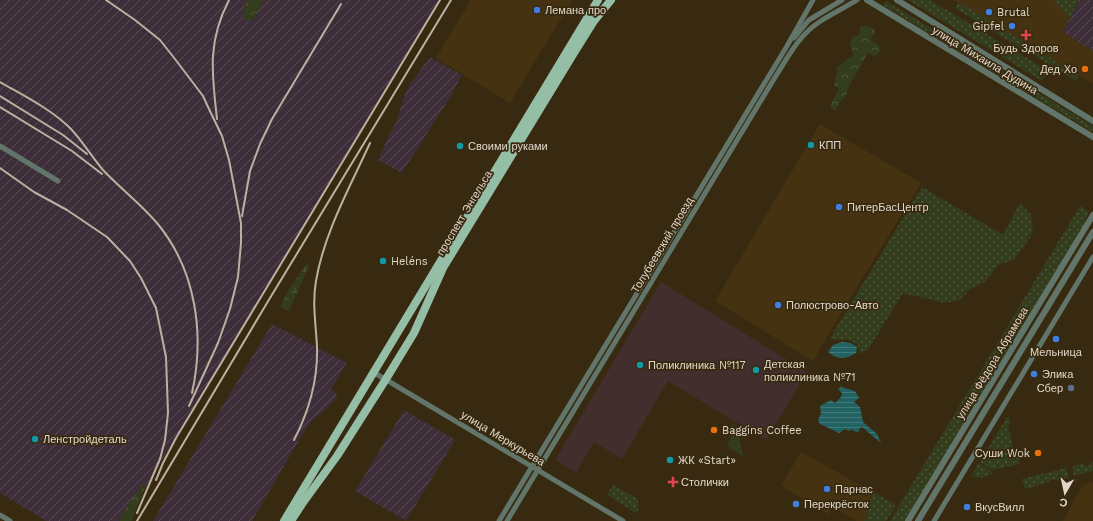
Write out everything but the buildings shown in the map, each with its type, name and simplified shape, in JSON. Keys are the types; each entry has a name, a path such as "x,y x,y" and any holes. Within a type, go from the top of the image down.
{"main road":[{"name":"проспект Энгельса","path":"284,521 598,0"},
{"name":"проспект Энгельса","path":"291,521 337,456 386,379 414,333 443,268 594,21 611,0"}],"street":[{"name":"Толубеевский проезд","path":"506,521 535,468 813,0"},
{"name":"Толубеевский проезд","path":"787,46 809,20 842,0"},
{"name":"Толубеевский проезд","path":"499,521 535,468 798,42 814,27 857,0"},
{"name":"улица Михаила Дудина","path":"867,0 1093,137"},
{"name":"улица Михаила Дудина","path":"897,0 1093,121"},
{"path":"0,146 58,181"},
{"name":"улица Фёдора Абрамова","path":"908,521 1093,215"},
{"name":"улица Фёдора Абрамова","path":"918,521 1093,232"},
{"path":"934,521 1093,257"},
{"name":"улица Меркурьева","path":"374,372 623,521"},
{"path":"0,515 10,521"}],"shaded area":[{"path":"0,0 441,0 125,521 46,521 0,493"},
{"path":"471,0 572,0 510,103 436,58"},
{"path":"954,0 1079,0 1063,32 1093,51 1093,84"},
{"path":"1079,0 1093,0 1093,51 1063,32"},
{"path":"430,57 462,75 449,99 402,173 378,160 397,120 403,99 410,84"},
{"name":"ПитерБасЦентр","path":"820,124 921,183 813,361 715,301"},
{"path":"661,282 807,372 766,440 668,381 622,459 594,442 576,473 555,460"},
{"path":"272,324 347,363 331,389 337,394 335,400 308,425 252,521 153,521"},
{"path":"404,410 455,440 406,521 355,491"},
{"name":"Парнас","path":"801,452 873,492 864,521 857,521 833,507 828,514 781,486"},
{"path":"1093,482 1093,521 1063,521 1083,485"}],"green space":[{"path":"248,0 263,0 253,20 245,19 243,14"},
{"path":"908,0 930,0 1045,69 1046,74 1042,81"},
{"path":"1053,0 1079,0 1070,18"},
{"path":"886,1 1093,126 1093,132 883,5"},
{"path":"959,2 1029,45 1025,51 955,8"},
{"path":"861,26 867,26 874,29 875,32 870,40 878,44 881,48 876,57 868,53 849,86 846,96 841,100 835,110 830,107 839,88 834,85 838,67 854,54 850,45 852,37 858,36"},
{"path":"1035,49 1079,75 1076,81 1032,54"},
{"path":"922,187 1003,235 1020,203 1031,215 1033,233 1014,260 999,264 985,282 970,289 960,300 945,303 903,293 869,348 861,354 858,345 854,342 830,338"},
{"path":"1080,206 1089,211 1084,224 905,521 890,521"},
{"path":"307,263 309,266 289,311 280,307 288,291"},
{"path":"1007,417 1009,418 1010,424 1008,425 1014,451 1017,451 1020,464 992,470 980,462"},
{"path":"735,424 744,457 727,446 731,438 729,427"},
{"path":"1093,461 1093,471 1074,476 1072,467 1084,463 1085,466 1091,465 1091,462"},
{"path":"979,463 993,474 980,478 971,476"},
{"path":"1066,468 1069,478 1057,481 1056,479 1050,480 1050,482 1025,489 1022,479"},
{"path":"144,482 146,485 131,521 119,521 119,519"},
{"path":"613,485 638,499 638,510 636,513 607,495"},
{"path":"873,492 896,505 886,521 864,521"}],"water":[{"path":"842,342 851,343 857,347 856,353 842,358 831,355 828,352 833,345"},
{"path":"841,387 855,391 859,398 854,402 860,407 863,422 877,434 881,443 862,427 859,429 859,432 853,431 852,429 849,431 845,429 839,433 820,424 818,420 821,413 820,406 831,400 835,403 841,397 842,393 838,389"}],"railway":[{"path":"106,0 160,40 175,59 203,96 222,136 229,160 241,223 238,277 230,309 218,343 189,406"},
{"path":"217,119 213,73 214,44 222,15 229,0"},
{"path":"156,480 176,438 440,0"},
{"path":"137,521 451,0"},
{"path":"242,216 250,171 260,144 272,119 341,4"},
{"path":"0,82 46,109 71,129 103,170 151,216 170,241 181,261 189,282 194,304 198,348 192,393"},
{"path":"0,96 63,135 87,154"},
{"path":"0,107 72,151 102,174"},
{"path":"294,440 312,395 316,371 317,347 314,298 320,263 338,210 370,143"},
{"path":"0,168 34,192 67,210 107,237 130,261 141,278 156,308 166,357 168,413 165,440 160,459 137,513"}],"place":[{"name":"Лемана про","path":"537,10"},
{"name":"Brutal","path":"989,12"},
{"name":"Gipfel","path":"1012,26"},
{"name":"Будь Здоров","path":"1026,35"},
{"name":"Дед Хо","path":"1085,69"},
{"name":"КПП","path":"811,145"},
{"name":"Своими руками","path":"460,146"},
{"name":"ПитерБасЦентр","path":"839,207"},
{"name":"Heléns","path":"383,261"},
{"name":"Полюстрово-Авто","path":"778,305"},
{"name":"Мельница","path":"1056,339"},
{"name":"Поликлиника №117","path":"640,365"},
{"name":"Детская поликлиника №71","path":"756,370"},
{"name":"Элика","path":"1034,374"},
{"name":"Сбер","path":"1071,388"},
{"name":"Baggins Coffee","path":"714,430"},
{"name":"Ленстройдеталь","path":"35,439"},
{"name":"Суши Wok","path":"1038,453"},
{"name":"ЖК «Start»","path":"670,460"},
{"name":"Столички","path":"673,482"},
{"name":"Парнас","path":"827,489"},
{"name":"Перекрёсток","path":"796,504"},
{"name":"ВкусВилл","path":"967,507"}]}
